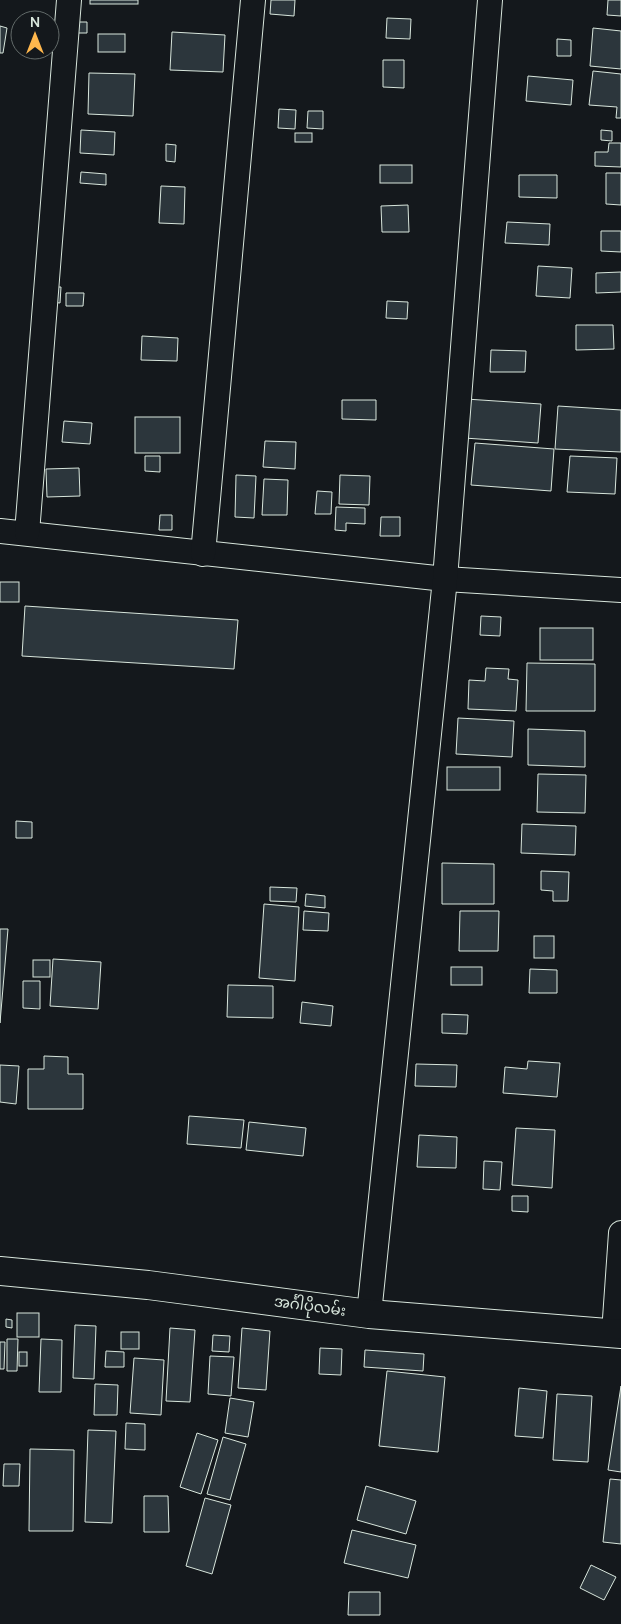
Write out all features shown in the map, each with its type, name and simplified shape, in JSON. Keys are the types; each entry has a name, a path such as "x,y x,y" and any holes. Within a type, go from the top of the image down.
{"main road":[{"name":"အင်္ဂါပိုလမ်း","path":"0,1271 148,1285 369,1314 618,1334"}],"street":[{"path":"27,533 69,0"},
{"path":"203,554 253,0"},
{"path":"369,1314 445,579 490,0"},
{"path":"0,531 445,579 621,590"},
{"path":"618,1334 621,1233"}],"building":[{"path":"90,0 138,0 138,4 90,4"},
{"path":"271,0 295,0 294,16 270,14"},
{"path":"608,0 621,0 621,16 607,15"},
{"path":"387,18 411,19 410,39 386,38"},
{"path":"63,22 87,22 87,33 76,33"},
{"path":"0,26 7,28 3,53 0,53"},
{"path":"593,28 621,31 621,69 590,66"},
{"path":"172,32 225,35 223,72 170,70"},
{"path":"98,34 125,34 125,52 98,52"},
{"path":"557,39 571,40 571,56 557,56"},
{"path":"383,60 404,60 404,88 383,87"},
{"path":"593,71 621,74 621,118 616,118 617,107 589,105"},
{"path":"89,73 135,74 133,116 88,114"},
{"path":"528,76 573,80 571,105 526,101"},
{"path":"279,109 296,110 295,129 278,128"},
{"path":"308,111 323,111 323,129 307,128"},
{"path":"81,130 115,132 114,155 80,153"},
{"path":"601,130 612,131 612,141 601,140"},
{"path":"295,133 312,133 312,142 295,142"},
{"path":"609,143 621,143 621,167 595,166 595,152 608,152"},
{"path":"166,144 176,145 175,162 166,161"},
{"path":"380,165 412,165 412,183 380,183"},
{"path":"81,172 106,174 106,185 80,183"},
{"path":"606,173 621,173 621,205 606,204"},
{"path":"519,175 557,175 557,198 519,197"},
{"path":"161,186 185,187 184,224 159,223"},
{"path":"408,205 409,232 382,232 381,206"},
{"path":"507,222 550,224 549,245 505,243"},
{"path":"601,231 621,231 621,252 601,251"},
{"path":"538,266 572,268 570,298 536,296"},
{"path":"621,272 621,292 596,293 596,273"},
{"path":"52,287 61,287 60,303 51,302"},
{"path":"66,293 84,293 83,306 66,306"},
{"path":"387,301 408,302 407,319 386,318"},
{"path":"576,325 613,325 614,349 576,350"},
{"path":"142,336 178,338 177,361 141,360"},
{"path":"491,350 526,351 525,372 490,372"},
{"path":"466,399 541,404 538,443 464,438"},
{"path":"342,400 376,400 376,420 342,419"},
{"path":"558,406 621,410 621,452 555,449"},
{"path":"135,417 180,417 180,453 135,453"},
{"path":"64,421 92,423 90,444 62,442"},
{"path":"265,441 296,442 295,469 263,467"},
{"path":"475,443 554,449 551,491 471,485"},
{"path":"145,456 160,456 160,472 145,471"},
{"path":"570,456 617,458 615,494 567,492"},
{"path":"79,468 80,496 47,497 46,469"},
{"path":"236,475 256,476 254,518 235,517"},
{"path":"340,475 370,476 369,505 339,504"},
{"path":"264,479 288,480 287,515 262,515"},
{"path":"317,491 332,492 331,514 315,514"},
{"path":"336,507 365,508 365,524 346,523 346,531 335,530"},
{"path":"160,515 172,515 172,530 159,530"},
{"path":"381,517 400,517 400,536 380,536"},
{"path":"0,582 19,582 19,602 0,602"},
{"path":"25,606 238,620 234,669 22,656"},
{"path":"481,616 501,617 500,636 480,635"},
{"path":"540,628 593,628 593,660 540,660"},
{"path":"527,663 595,664 595,711 526,711"},
{"path":"486,668 509,669 508,679 518,680 516,711 468,709 469,680 485,681"},
{"path":"458,718 514,721 512,757 456,754"},
{"path":"528,729 585,731 585,767 528,765"},
{"path":"447,767 500,767 500,790 447,790"},
{"path":"538,774 586,775 585,813 537,812"},
{"path":"16,821 32,822 32,838 16,838"},
{"path":"522,824 576,826 575,855 521,853"},
{"path":"442,863 494,864 494,904 442,904"},
{"path":"541,871 569,872 568,901 553,901 553,891 541,890"},
{"path":"270,887 297,888 296,902 270,901"},
{"path":"306,894 325,896 325,908 305,906"},
{"path":"264,904 299,907 295,981 259,978"},
{"path":"304,911 329,913 328,931 303,930"},
{"path":"460,911 499,911 498,951 459,951"},
{"path":"0,929 8,929 0,1023"},
{"path":"534,936 554,936 554,958 534,958"},
{"path":"53,959 101,962 98,1009 50,1006"},
{"path":"33,960 50,960 50,977 33,977"},
{"path":"451,967 482,967 482,985 451,985"},
{"path":"530,969 557,970 557,993 529,993"},
{"path":"23,981 40,981 40,1009 23,1008"},
{"path":"228,985 273,986 273,1018 227,1017"},
{"path":"302,1002 333,1006 331,1026 300,1023"},
{"path":"442,1014 468,1015 467,1034 442,1033"},
{"path":"44,1056 68,1057 68,1074 83,1074 83,1109 28,1109 28,1069 44,1069"},
{"path":"528,1061 560,1063 557,1097 503,1093 505,1067 527,1069"},
{"path":"416,1064 457,1065 456,1087 415,1086"},
{"path":"0,1065 19,1066 16,1104 0,1102"},
{"path":"189,1116 244,1120 241,1148 187,1144"},
{"path":"249,1122 306,1128 303,1156 246,1150"},
{"path":"516,1128 555,1130 552,1188 512,1185"},
{"path":"419,1135 457,1137 456,1168 417,1167"},
{"path":"484,1161 502,1162 500,1190 483,1189"},
{"path":"512,1196 528,1196 528,1212 512,1211"},
{"path":"17,1313 39,1313 39,1337 17,1337"},
{"path":"6,1319 12,1320 12,1328 6,1327"},
{"path":"75,1325 96,1326 94,1379 73,1378"},
{"path":"170,1328 195,1330 190,1402 166,1401"},
{"path":"242,1328 270,1331 266,1390 238,1388"},
{"path":"121,1332 139,1332 139,1349 121,1349"},
{"path":"213,1335 230,1336 229,1352 212,1351"},
{"path":"7,1339 18,1339 17,1371 7,1371"},
{"path":"41,1339 62,1340 61,1392 39,1392"},
{"path":"0,1342 5,1342 4,1369 0,1369"},
{"path":"320,1348 342,1349 341,1375 319,1374"},
{"path":"365,1350 424,1354 423,1371 364,1367"},
{"path":"106,1351 124,1352 124,1367 105,1367"},
{"path":"19,1352 27,1352 27,1366 19,1366"},
{"path":"210,1356 234,1357 231,1396 208,1394"},
{"path":"134,1358 164,1360 161,1415 130,1413"},
{"path":"387,1371 445,1377 438,1452 379,1446"},
{"path":"95,1384 118,1385 117,1415 94,1415"},
{"path":"621,1386 621,1472 608,1470"},
{"path":"519,1388 547,1391 543,1438 515,1436"},
{"path":"557,1394 592,1396 588,1462 553,1460"},
{"path":"230,1398 254,1402 248,1437 225,1433"},
{"path":"126,1423 145,1424 145,1450 125,1449"},
{"path":"88,1430 116,1431 112,1523 85,1522"},
{"path":"197,1433 218,1440 201,1494 180,1487"},
{"path":"223,1437 246,1444 230,1500 207,1494"},
{"path":"30,1449 74,1450 73,1531 29,1531"},
{"path":"4,1464 20,1464 19,1486 3,1486"},
{"path":"610,1479 621,1480 621,1544 603,1542"},
{"path":"366,1486 416,1501 406,1534 357,1520"},
{"path":"144,1496 168,1496 169,1532 144,1532"},
{"path":"205,1498 231,1505 212,1574 186,1566"},
{"path":"352,1530 416,1545 408,1578 344,1563"},
{"path":"591,1565 616,1577 604,1600 580,1588"},
{"path":"349,1592 380,1592 380,1615 348,1615"}]}
